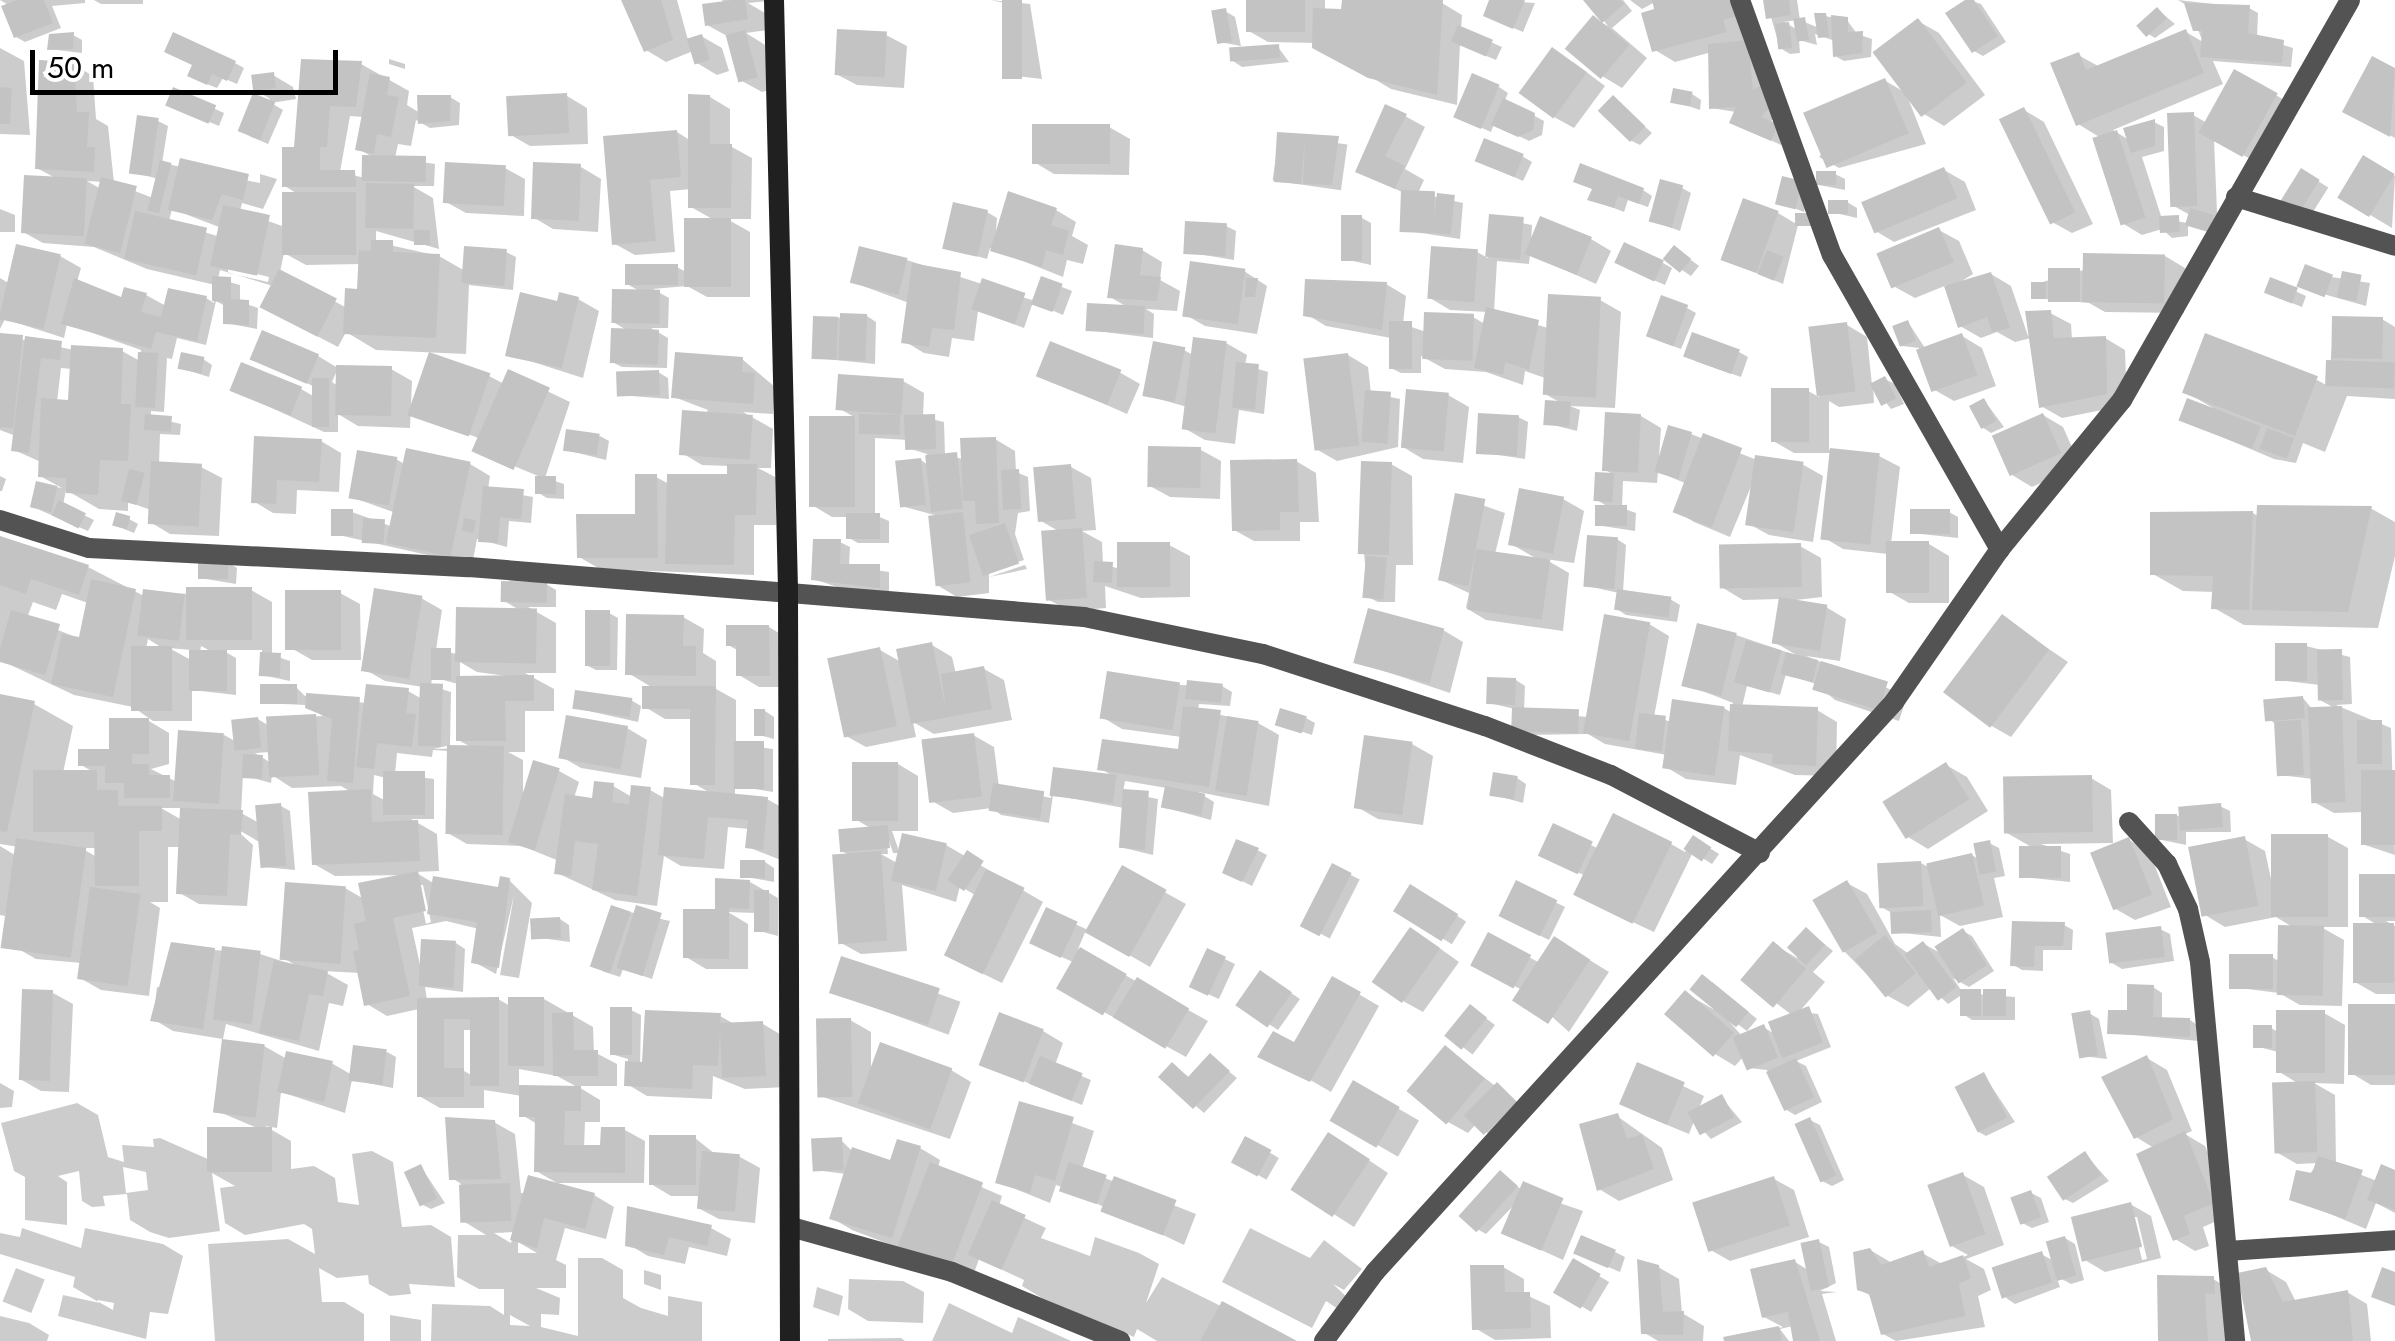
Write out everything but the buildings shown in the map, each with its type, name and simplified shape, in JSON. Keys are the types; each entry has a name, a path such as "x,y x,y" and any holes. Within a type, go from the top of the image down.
{"street":[{"path":"774,0 788,590 790,1341"},
{"path":"1740,0 1832,254 2000,550"},
{"path":"1324,1341 1387,1258 1698,912 1760,852 1894,702 2000,550 2122,400 2350,0"},
{"path":"2236,197 2395,246"},
{"path":"0,520 39,536 108,550 788,590 1084,617 1262,654 1611,775 1760,852"},
{"path":"2128,822 2167,864 2188,909 2200,962 2235,1341"},
{"path":"791,1227 952,1272 1120,1341"},
{"path":"2226,1251 2395,1240"}]}
